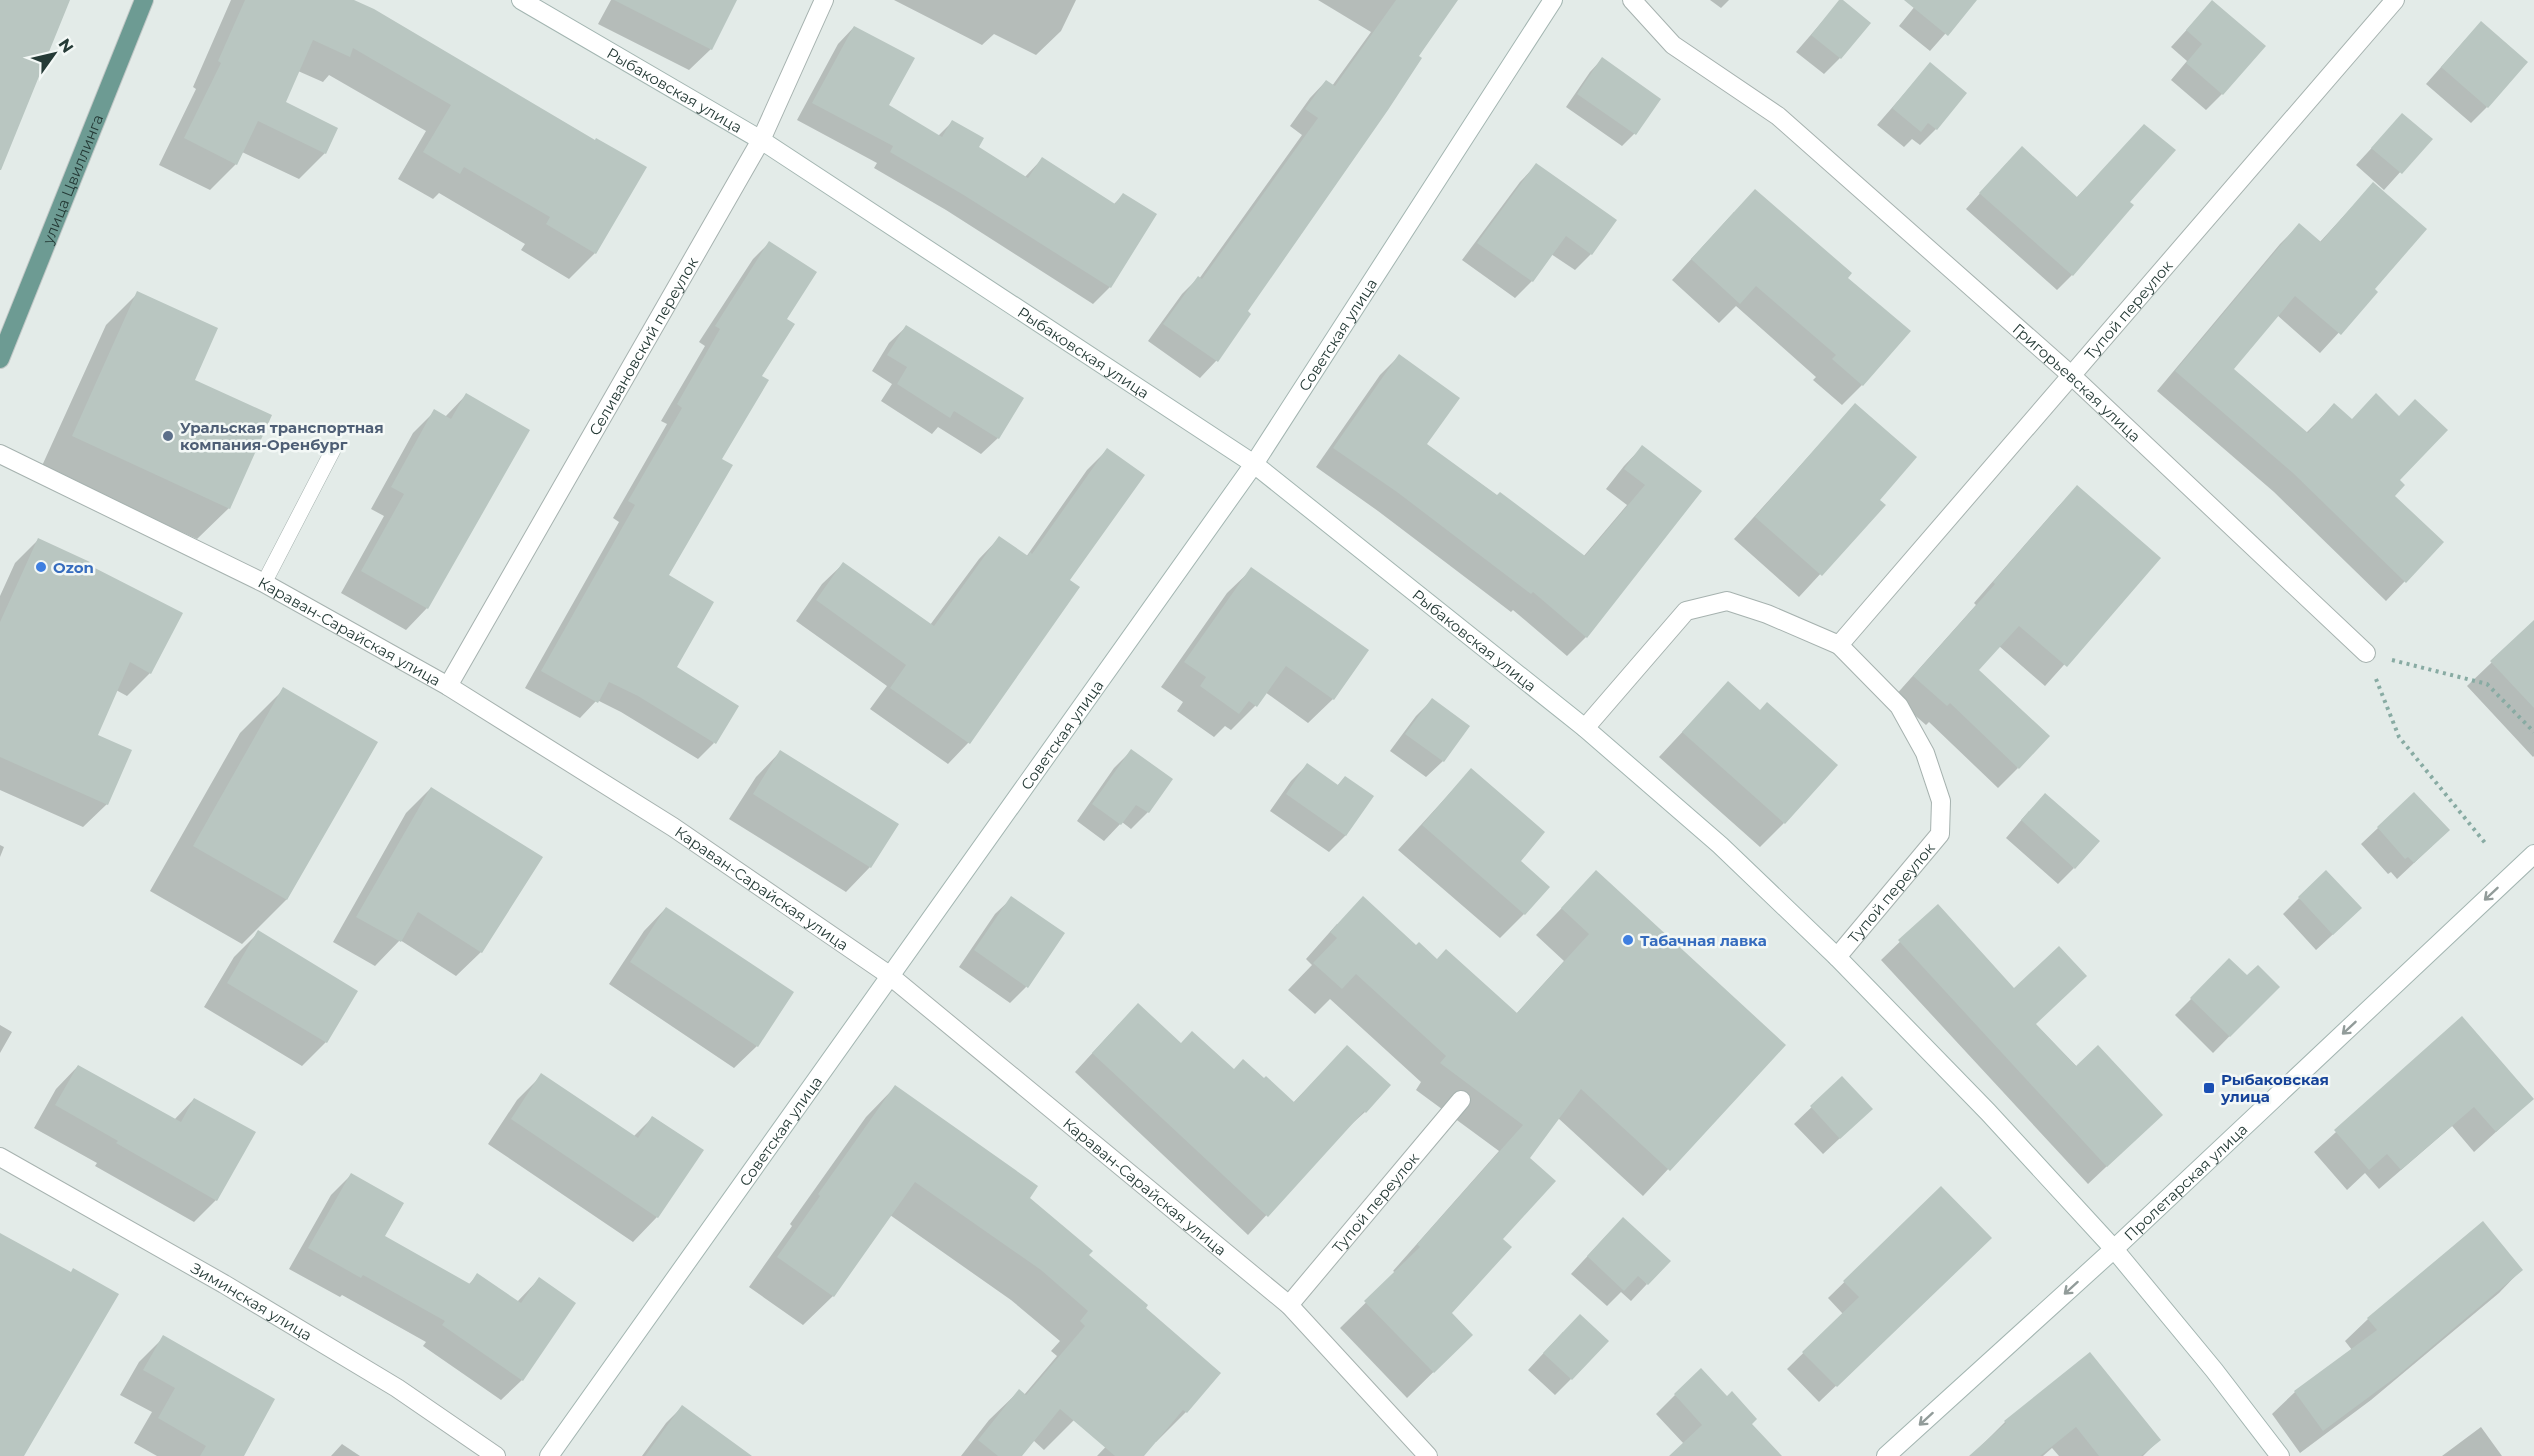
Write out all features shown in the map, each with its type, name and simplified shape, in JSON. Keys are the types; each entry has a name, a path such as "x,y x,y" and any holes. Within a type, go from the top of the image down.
{"main road":[{"name":"улица Цвиллинга","path":"0,359 144,0"}],"street":[{"name":"Рыбаковская улица","path":"521,0 760,140 1254,464 1585,728 1720,845 1837,957 1988,1112 2114,1249 2214,1370 2280,1456"},
{"name":"Селивановский переулок","path":"448,686 760,140 824,0"},
{"name":"Советская улица","path":"549,1456 1254,464 1553,0"},
{"name":"Григорьевская улица","path":"1632,0 1673,45 1778,116 2072,376 2366,653"},
{"name":"Тупой переулок","path":"1839,645 2395,0"},
{"name":"Караван-Сарайская улица","path":"0,454 264,583 448,686 673,827 889,975 1288,1305 1428,1456"},
{"name":"Тупой переулок","path":"1585,728 1686,611 1727,601 1767,614 1839,645 1899,706 1925,753 1941,801 1940,834 1837,957"},
{"name":"Пролетарская улица","path":"1886,1456 2114,1249 2534,854"},
{"name":"Тупой переулок","path":"1288,1305 1461,1100"},
{"name":"Зиминская улица","path":"0,1157 224,1284 367,1370 496,1456"}],"lane":[{"path":"264,583 333,450"}],"path":[{"path":"2366,653 2487,684 2534,732"},
{"path":"2366,653 2398,737 2486,844"}],"building":[{"path":"0,0 70,0 1,170 0,170"},
{"path":"245,0 354,0 374,9 595,140 596,138 647,167 596,254 546,224 550,217 464,167 460,174 423,152 451,105 353,48 350,57 313,40 286,102 338,128 326,154 258,121 237,165 184,138 221,63 218,61"},
{"path":"614,0 737,0 712,50"},
{"path":"1396,0 1458,0 1419,56 1422,58 1388,110 1248,311 1251,314 1218,362 1163,324 1198,276 1202,279 1318,118 1305,109 1326,80 1335,86"},
{"path":"1839,0 1843,0 1871,23 1841,59 1811,35"},
{"path":"1904,0 1977,0 1948,36"},
{"path":"2212,0 2266,46 2223,95 2186,63 2202,44 2186,30"},
{"path":"2481,21 2528,62 2488,108 2441,67"},
{"path":"854,26 915,58 889,105 942,137 952,120 984,138 979,147 1028,178 1042,157 1115,204 1123,193 1157,214 1111,288 962,194 890,152 893,146 812,103"},
{"path":"1602,57 1661,99 1636,135 1577,94"},
{"path":"1930,62 1967,93 1937,130 1928,123 1921,132 1892,108"},
{"path":"2402,113 2433,139 2402,174 2371,148"},
{"path":"2144,124 2176,150 2130,202 2134,205 2073,276 1979,193 2022,146 2077,197"},
{"path":"1536,163 1617,220 1592,255 1566,236 1533,282 1477,243"},
{"path":"2373,182 2427,229 2375,289 2378,292 2341,335 2295,296 2234,369 2308,433 2334,403 2352,419 2376,393 2399,416 2415,399 2448,430 2400,480 2405,485 2395,496 2444,542 2406,583 2293,473 2175,371 2299,223 2321,242"},
{"path":"1755,189 1852,273 1848,278 1911,331 1863,386 1832,359 1836,355 1756,286 1740,304 1691,259"},
{"path":"769,241 817,272 787,319 795,324 762,376 769,380 722,459 733,465 669,575 714,602 677,667 739,706 716,744 638,696 609,682 598,703 541,671 635,505 628,501 682,408 677,404 720,329 715,326"},
{"path":"137,291 218,328 195,380 272,415 230,509 72,436"},
{"path":"906,325 1024,398 999,439 954,411 950,418 897,384 907,367 887,355"},
{"path":"1399,354 1460,398 1427,444 1497,495 1500,492 1585,556 1645,485 1624,469 1642,445 1702,491 1587,638 1533,592 1531,594 1397,492 1333,448"},
{"path":"466,393 530,430 428,609 361,571 404,494 391,487 434,409 451,419"},
{"path":"1855,403 1917,457 1880,500 1886,505 1822,576 1755,517"},
{"path":"1107,448 1145,475 1070,580 1080,587 970,744 890,688 906,665 816,600 843,562 934,626 999,536 1028,556 1030,552 1032,554"},
{"path":"2077,485 2161,558 2067,667 2019,626 1979,670 2050,736 2019,769 1950,703 1947,706 1913,676 1995,584 1993,582"},
{"path":"38,538 90,562 89,565 183,613 151,674 130,662 98,735 132,750 108,805 0,757 0,622"},
{"path":"1251,567 1369,650 1334,700 1286,666 1257,707 1249,701 1239,714 1200,686 1206,677 1184,662"},
{"path":"2534,620 2534,708 2490,661"},
{"path":"1728,681 1760,710 1767,702 1838,765 1785,824 1682,732"},
{"path":"283,687 378,742 287,900 193,846"},
{"path":"1432,698 1470,726 1444,762 1405,734"},
{"path":"1131,749 1173,779 1149,813 1136,805 1121,825 1092,804"},
{"path":"780,750 899,824 871,868 753,794"},
{"path":"1307,763 1338,785 1345,776 1374,796 1346,836 1286,794"},
{"path":"1471,768 1545,832 1521,861 1550,887 1525,915 1422,825"},
{"path":"431,787 543,857 482,953 418,912 401,942 356,917"},
{"path":"2414,792 2450,830 2414,863 2408,857 2405,859 2377,827"},
{"path":"2045,793 2100,841 2075,869 2021,820"},
{"path":"1596,870 1786,1045 1670,1171 1581,1089 1530,1158 1556,1181 1503,1239 1512,1247 1452,1313 1473,1335 1434,1373 1364,1301 1420,1247 1417,1244 1523,1125 1440,1063 1446,1056 1356,974 1342,989 1313,963 1337,938 1330,932 1363,896 1416,945 1419,942 1437,959 1446,949 1517,1013 1589,934 1561,908"},
{"path":"2326,870 2362,908 2333,935 2298,897"},
{"path":"1011,896 1065,933 1028,988 974,950"},
{"path":"1938,904 2014,988 2059,946 2087,976 2036,1024 2076,1066 2098,1045 2163,1115 2107,1167 1898,940"},
{"path":"666,907 794,992 758,1047 630,962"},
{"path":"258,930 358,991 327,1043 227,983"},
{"path":"2229,958 2247,975 2258,965 2280,987 2230,1037 2190,998"},
{"path":"1138,1003 1181,1043 1192,1031 1234,1069 1243,1059 1264,1078 1266,1076 1294,1102 1347,1045 1391,1085 1366,1113 1364,1111 1268,1217 1092,1053"},
{"path":"2462,1016 2534,1099 2496,1132 2474,1107 2401,1170 2387,1154 2369,1170 2334,1130"},
{"path":"78,1065 181,1122 194,1098 256,1132 217,1201 55,1105"},
{"path":"541,1073 638,1138 652,1116 704,1150 658,1218 511,1119"},
{"path":"1842,1076 1873,1109 1840,1139 1810,1106"},
{"path":"895,1085 1038,1186 1030,1198 1093,1251 1089,1255 1148,1305 1146,1308 1221,1373 1187,1413 1183,1410 1144,1456 1115,1456 1060,1409 1022,1456 998,1456 978,1440 1019,1389 1026,1395 1085,1326 1080,1321 1088,1311 1041,1270 915,1182 834,1297 777,1257 820,1196 818,1194"},
{"path":"351,1173 404,1203 385,1236 470,1284 477,1273 521,1303 539,1277 576,1303 523,1381 442,1325 445,1321 363,1275 361,1278 308,1248"},
{"path":"1941,1186 1992,1238 1837,1387 1802,1352 1859,1297 1843,1281"},
{"path":"1623,1217 1671,1261 1648,1285 1638,1276 1624,1291 1587,1256"},
{"path":"2483,1221 2523,1270 2396,1377 2323,1431 2294,1391 2377,1330 2367,1318"},
{"path":"0,1233 71,1272 73,1268 119,1294 24,1456 0,1456"},
{"path":"1580,1314 1609,1341 1572,1380 1543,1353"},
{"path":"163,1335 275,1399 244,1456 200,1456 206,1446 158,1418 175,1388 143,1370"},
{"path":"2090,1352 2161,1440 2141,1456 2099,1456 2076,1427 2040,1456 1969,1456 2006,1423 2004,1421"},
{"path":"1701,1368 1727,1396 1732,1391 1757,1419 1752,1424 1782,1456 1669,1456 1702,1425 1674,1394"},
{"path":"682,1405 752,1456 645,1456"}],"place":[{"name":"Уральская транспортная компания-Оренбург","path":"168,436"},
{"name":"Ozon","path":"41,567"},
{"name":"Табачная лавка","path":"1628,940"},
{"name":"Рыбаковская улица","path":"2209,1088"}]}
